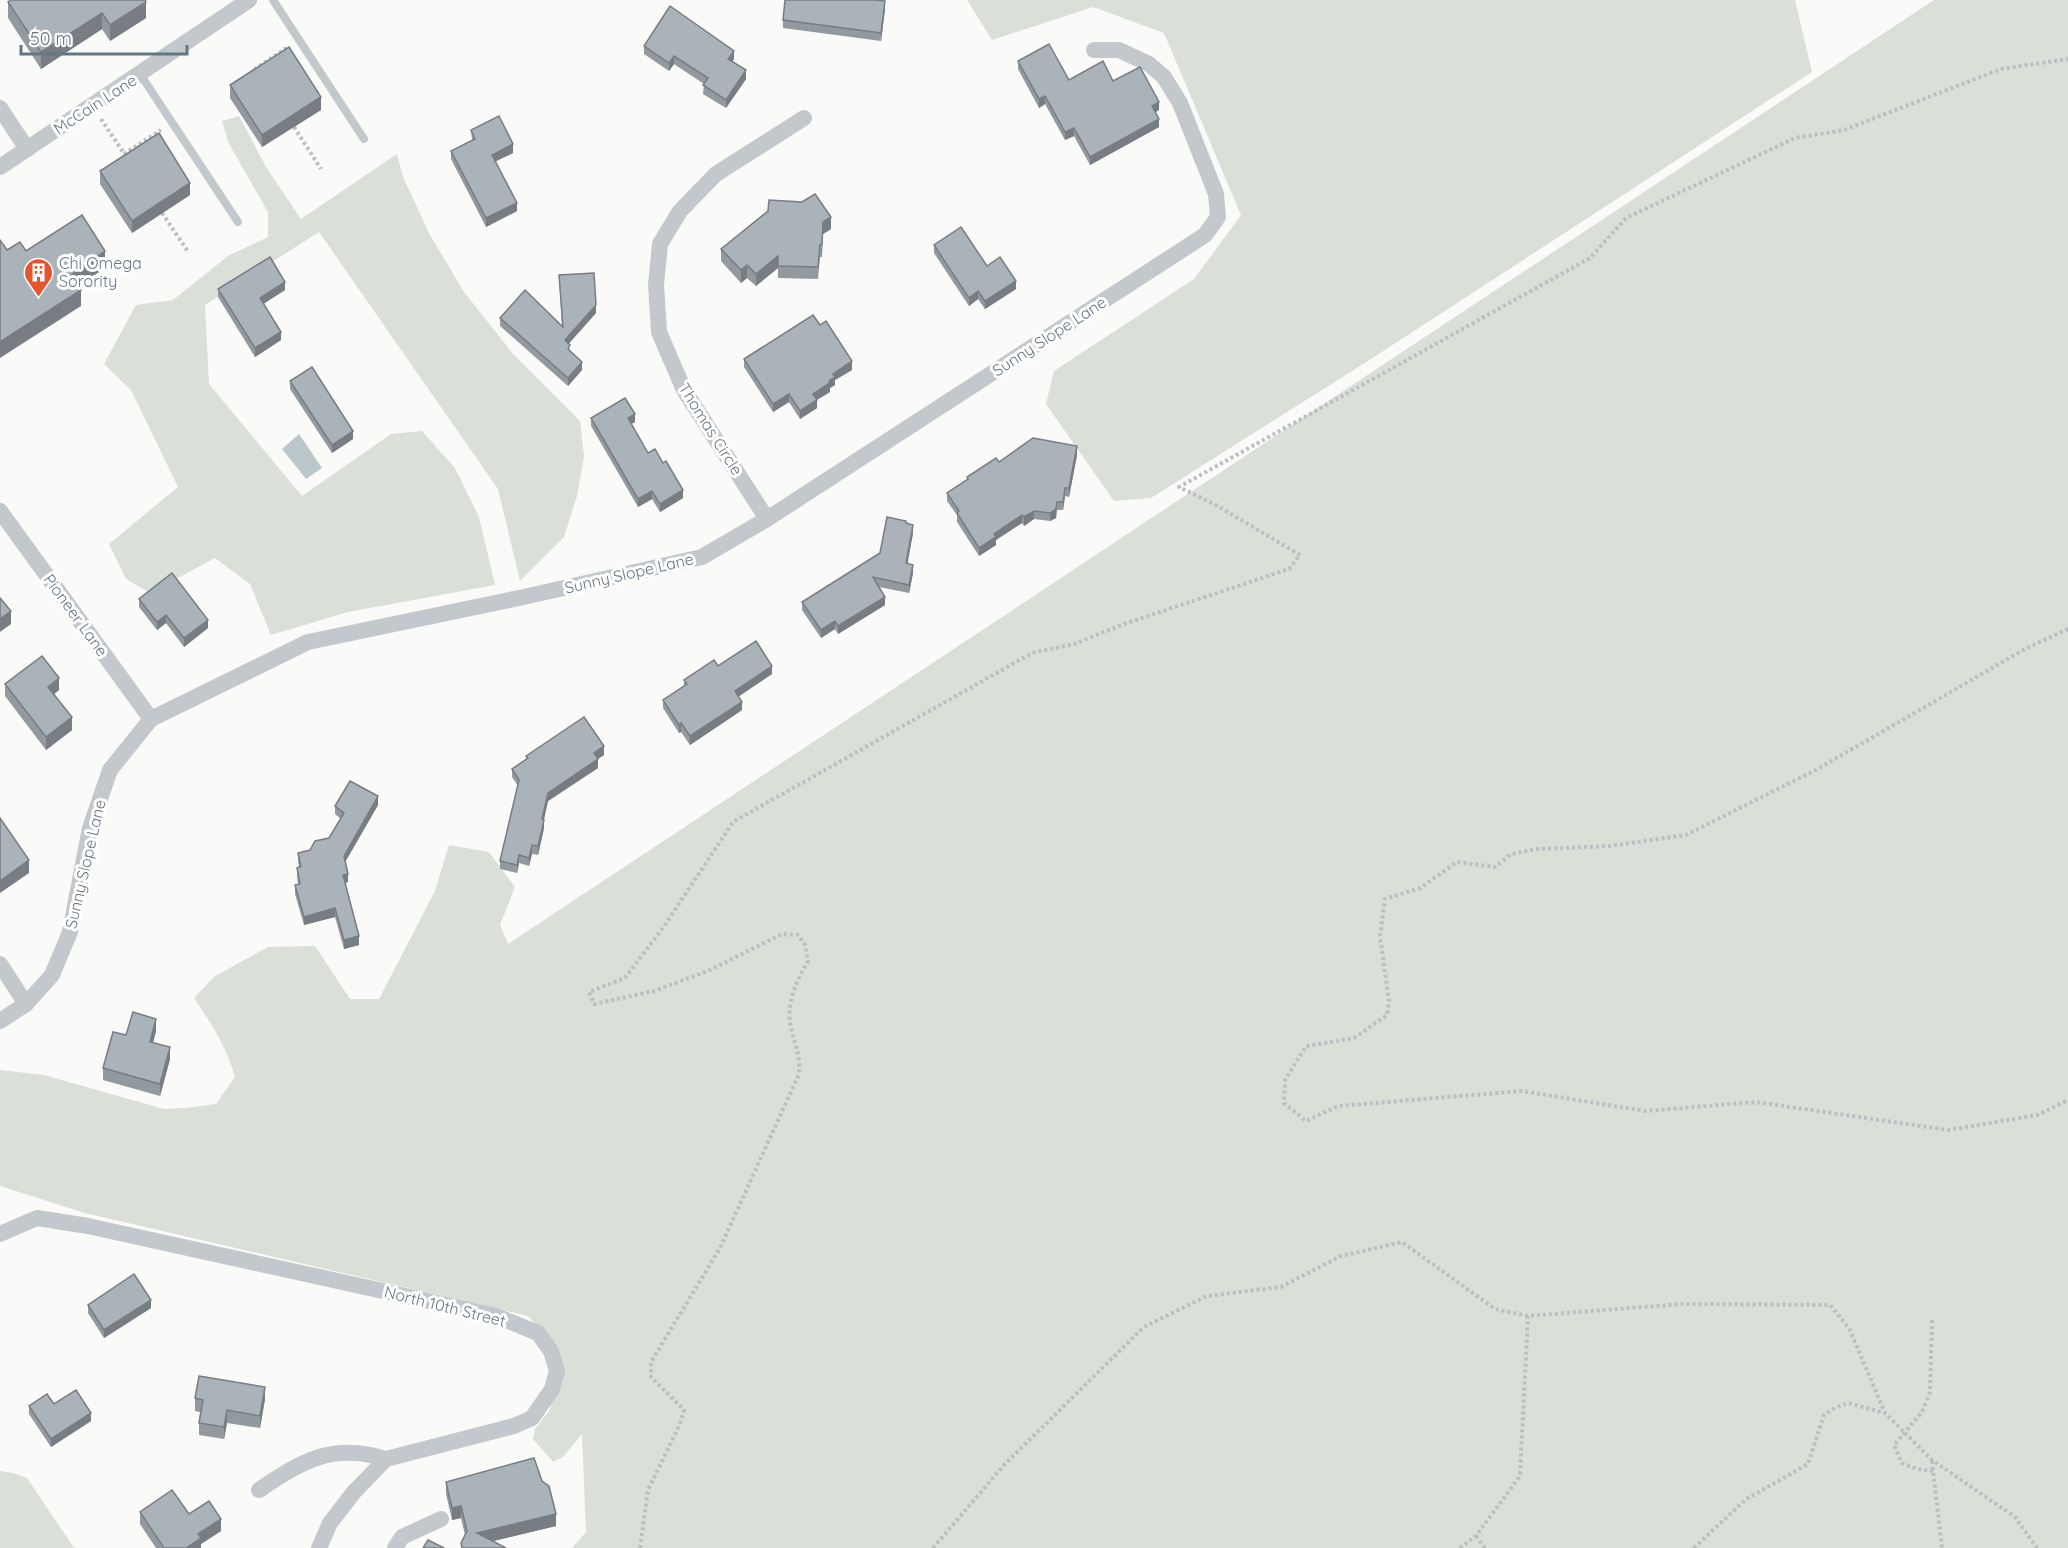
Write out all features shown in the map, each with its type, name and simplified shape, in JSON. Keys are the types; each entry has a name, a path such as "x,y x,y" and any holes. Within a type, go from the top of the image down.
{"street":[{"name":"McCain Lane","path":"0,167 249,0"},
{"name":"Sunny Slope Lane","path":"0,1021 26,1004 52,975 70,932 90,828 110,770 151,719 308,642 702,557 767,519 1205,235 1218,217 1216,194 1180,103 1164,78 1149,64 1119,50 1094,50"},
{"path":"0,108 27,149"},
{"name":"Thomas Circle","path":"767,519 684,390 659,332 656,285 660,244 680,212 716,174 804,118"},
{"name":"Pioneer Lane","path":"0,511 151,719"},
{"path":"0,964 26,1004"},
{"name":"North 10th Street","path":"0,1234 37,1218 88,1226 496,1316 538,1333 551,1351 557,1371 552,1389 532,1418 514,1426 386,1459"},
{"path":"259,1490 293,1467 336,1452 367,1453 386,1459 354,1492 330,1523 319,1548"},
{"path":"394,1548 402,1538 441,1519"}],"lane":[{"path":"273,0 364,139"},
{"path":"140,74 238,222"}],"path":[{"path":"258,80 252,71 298,40"},
{"path":"640,1548 648,1490 680,1424 684,1410 651,1377 651,1362 720,1248 799,1074 800,1059 790,1024 789,1005 808,961 805,945 798,935 782,934 708,971 654,991 594,1004 589,992 626,978 665,926 733,822 1032,653 1074,644 1124,624 1289,569 1300,555 1216,505 1179,487 1590,258 1626,218 1795,138 1844,130 2001,69 2068,59"},
{"path":"124,154 173,123"},
{"path":"104,124 130,164"},
{"path":"294,127 321,168"},
{"path":"162,213 189,253"},
{"path":"2068,629 2025,649 1816,770 1686,835 1609,846 1537,849 1510,854 1495,867 1457,862 1420,888 1385,899 1380,936 1389,1001 1387,1015 1354,1038 1306,1046 1285,1080 1284,1103 1306,1121 1338,1106 1522,1091 1645,1111 1756,1102 1948,1130 2038,1115 2068,1101"},
{"path":"933,1548 1005,1464 1144,1327 1207,1296 1281,1287 1341,1256 1402,1242 1496,1309 1528,1316 1681,1304 1830,1305 1849,1328 1886,1413 1932,1460 2015,1517 2037,1548"},
{"path":"1460,1548 1476,1536 1520,1476 1528,1316"},
{"path":"1932,1320 1930,1392 1922,1412 1894,1445 1902,1463 1917,1469 1933,1471"},
{"path":"1694,1548 1745,1500 1808,1464 1824,1415 1848,1403 1886,1413"},
{"path":"1932,1460 1942,1548"},
{"path":"1476,1536 1485,1548"}],"shaded area":[{"path":"967,0 1795,0 1812,72 1371,359 1151,498 1114,501 1046,404 1054,371 1194,279 1241,215 1164,33 1093,7 992,40"},
{"path":"1934,0 2068,0 2068,1548 572,1548 586,1532 582,1434 563,1457 553,1462 533,1439 535,1429 549,1411 564,1369 555,1346 528,1316 85,1213 0,1186 0,1070 44,1075 164,1109 216,1104 235,1077 218,1036 194,998 215,976 268,947 315,946 350,999 379,999 435,891 449,845 489,852 515,887 500,925 508,944"},
{"path":"239,116 266,167 301,219 397,154 403,177 430,235 464,292 514,355 580,421 584,456 577,496 564,537 520,581 498,489 319,232 205,305 209,384 302,496 391,434 422,431 455,468 479,517 495,585 348,612 271,635 250,584 215,558 150,593 126,579 109,544 178,487 131,390 104,364 136,305 173,300 228,256 268,237 268,212 228,142 222,121"},
{"path":"299,434 322,468 306,479 282,449"},
{"path":"0,1471 27,1478 74,1548 0,1548"}],"building":[{"path":"11,0 145,0 146,2 110,25 102,13 41,52 8,2"},
{"path":"785,0 885,1 881,33 783,20"},
{"path":"670,6 734,51 728,59 746,70 726,100 703,85 708,78 674,56 669,63 644,46"},
{"path":"1049,44 1069,80 1103,61 1113,81 1140,67 1159,102 1152,106 1159,119 1090,157 1074,128 1065,132 1045,96 1039,99 1018,61"},
{"path":"289,47 321,97 262,135 230,85"},
{"path":"499,116 513,144 492,155 517,203 486,218 451,151 475,139 471,130"},
{"path":"159,133 190,183 132,221 100,171"},
{"path":"815,194 831,217 823,222 818,267 778,266 778,256 756,274 747,265 741,270 721,249 768,211 769,200 802,202"},
{"name":"Chi Omega Sorority","path":"82,215 105,251 71,275 81,290 0,342 0,240 7,250 20,242 26,251"},
{"path":"961,227 987,266 1000,257 1016,281 985,301 978,291 969,298 934,245"},
{"path":"270,257 285,282 260,298 281,332 255,348 218,289"},
{"path":"594,273 596,305 565,340 570,345 568,349 582,362 568,378 500,318 525,290 563,327 559,275"},
{"path":"813,315 820,325 826,321 852,361 833,374 835,377 829,381 830,383 813,394 817,400 800,411 789,394 773,404 744,359"},
{"path":"312,367 353,431 332,445 290,381"},
{"path":"625,398 635,414 628,418 648,453 655,449 663,463 666,461 683,490 660,504 652,491 638,499 591,418"},
{"path":"1033,438 1077,446 1069,488 1065,488 1063,502 1057,502 1056,509 1050,513 1034,511 1024,517 1022,515 994,534 996,537 979,548 947,493 996,458 999,462"},
{"path":"887,517 913,525 906,563 913,565 909,585 873,577 885,597 838,626 835,621 821,630 802,602 880,553"},
{"path":"172,573 208,620 184,638 166,615 157,622 139,599"},
{"path":"0,598 11,611 0,619"},
{"path":"756,641 772,666 735,691 742,702 690,736 681,723 679,725 663,700 687,684 684,680 714,660 718,666"},
{"path":"42,656 59,678 48,687 72,717 46,737 5,684"},
{"path":"584,717 604,746 594,753 598,759 548,793 538,846 532,845 529,858 519,855 517,865 500,861 519,780 512,769 528,758 526,756"},
{"path":"350,781 378,796 344,856 348,874 343,875 359,936 344,940 335,908 304,917 295,885 300,884 297,868 301,866 298,853 310,850 315,841 329,838 344,813 335,806"},
{"path":"0,818 29,860 0,881"},
{"path":"133,1012 156,1019 150,1042 170,1047 160,1084 103,1068 113,1032 126,1035"},
{"path":"134,1274 151,1300 104,1330 88,1305"},
{"path":"199,1376 265,1387 260,1416 227,1410 224,1427 199,1423 203,1400 195,1398"},
{"path":"76,1390 91,1413 51,1439 29,1406 47,1394 54,1404"},
{"path":"534,1458 542,1481 549,1486 556,1514 477,1533 506,1548 462,1548 461,1543 467,1531 461,1506 452,1508 446,1482"},
{"path":"172,1490 189,1514 209,1501 221,1519 198,1534 201,1538 186,1548 164,1548 140,1512"},
{"path":"428,1540 444,1548 423,1548"}],"place":[{"name":"Chi Omega Sorority","path":"38,298"}]}
